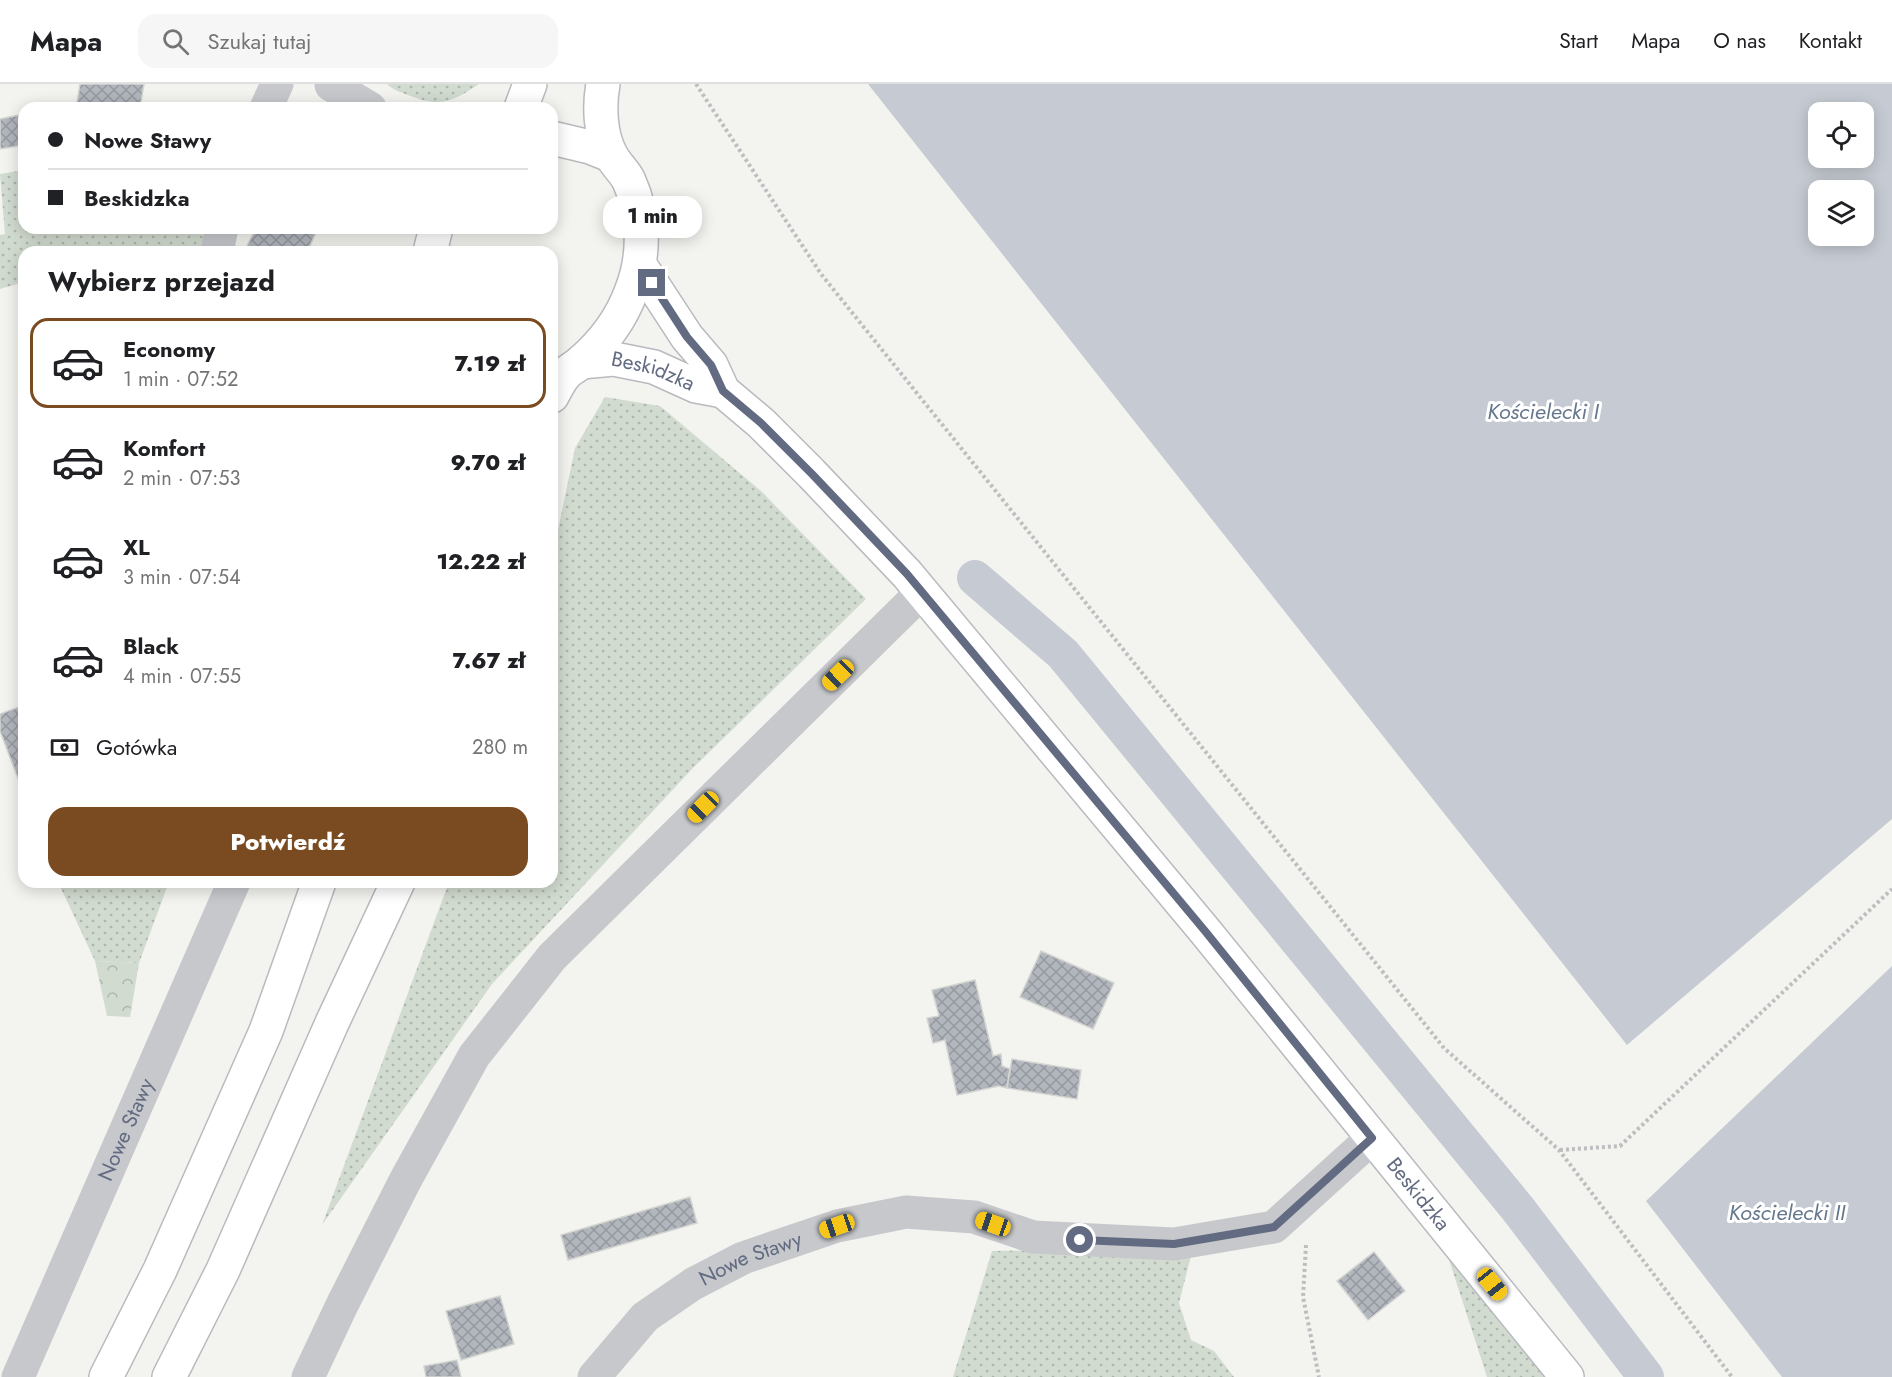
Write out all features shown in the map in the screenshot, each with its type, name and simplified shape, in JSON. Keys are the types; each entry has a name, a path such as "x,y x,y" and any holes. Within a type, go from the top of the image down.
{"main road":[{"path":"523,102 530,84"},
{"path":"562,377 619,319 632,292 640,265 643,239 636,206 629,181 610,155 603,129 600,100 603,84"},
{"path":"558,139 580,144 610,155"},
{"name":"Beskidzka","path":"640,265 687,337 711,365 723,391 761,423 812,474 922,592 1198,922 1567,1377"},
{"name":"Beskidzka","path":"562,377 614,359 654,367 696,386 723,391"},
{"path":"106,1377 160,1270 266,1031 317,888"},
{"path":"169,1377 223,1270 332,1023 395,888"}],"street":[{"path":"269,102 277,84"},
{"path":"331,84 344,102"},
{"path":"331,84 360,102"},
{"path":"308,1377 405,1179 474,1056 552,957 922,592"},
{"name":"Nowe Stawy","path":"18,1377 231,888"},
{"name":"Nowe Stawy","path":"594,1377 645,1317 693,1284 743,1258 837,1226 906,1212 974,1217 1033,1238 1174,1244 1274,1227 1372,1138"}],"path":[{"path":"696,84 821,274 1406,1002 1444,1048 1559,1150 1732,1377"},
{"path":"1559,1150 1620,1146 1892,889"},
{"path":"1309,1196 1303,1297 1319,1377"}],"green space":[{"path":"387,84 479,84 453,99 437,102 419,99 397,91"},
{"path":"18,171 18,234 210,234 206,246 18,246 18,284 0,289 0,235 5,234 0,174"},
{"path":"605,397 660,406 761,491 866,599 692,769 492,984 322,1225 447,888 558,888 558,530 575,448"},
{"path":"61,888 167,888 139,963 95,961"},
{"path":"95,961 139,963 130,1017 107,1016"},
{"path":"1442,1238 1547,1377 1487,1377"},
{"path":"1193,1248 1179,1303 1191,1340 1214,1351 1234,1377 953,1377 992,1251"}],"water":[{"name":"Kościelecki I","path":"868,84 1892,84 1892,819 1627,1045"},
{"name":"Kościelecki II","path":"1892,966 1892,1377 1782,1377 1646,1201"}],"building":[{"path":"80,84 144,84 141,102 77,102"},
{"path":"18,115 18,146 0,149 0,119"},
{"path":"253,234 315,234 310,246 247,246"},
{"path":"18,707 18,778 0,731 0,714"},
{"path":"1041,951 1114,983 1093,1029 1020,997"},
{"path":"975,980 993,1056 1001,1054 1002,1066 1010,1069 1007,1088 999,1086 957,1095 945,1040 933,1043 927,1018 939,1016 932,990"},
{"path":"1012,1059 1081,1070 1077,1099 1007,1088"},
{"path":"690,1197 697,1223 568,1260 561,1235"},
{"path":"1374,1252 1405,1291 1368,1320 1337,1281"},
{"path":"500,1296 514,1344 461,1360 446,1311"},
{"path":"457,1360 461,1377 426,1377 424,1366"}],"waterway":[{"path":"975,578 1063,654 1518,1209 1646,1377"}],"route":[{"path":"652,283 687,337 711,365 723,391 761,423 907,574 1205,931 1372,1138 1274,1227 1174,1244 1080,1240"}]}
